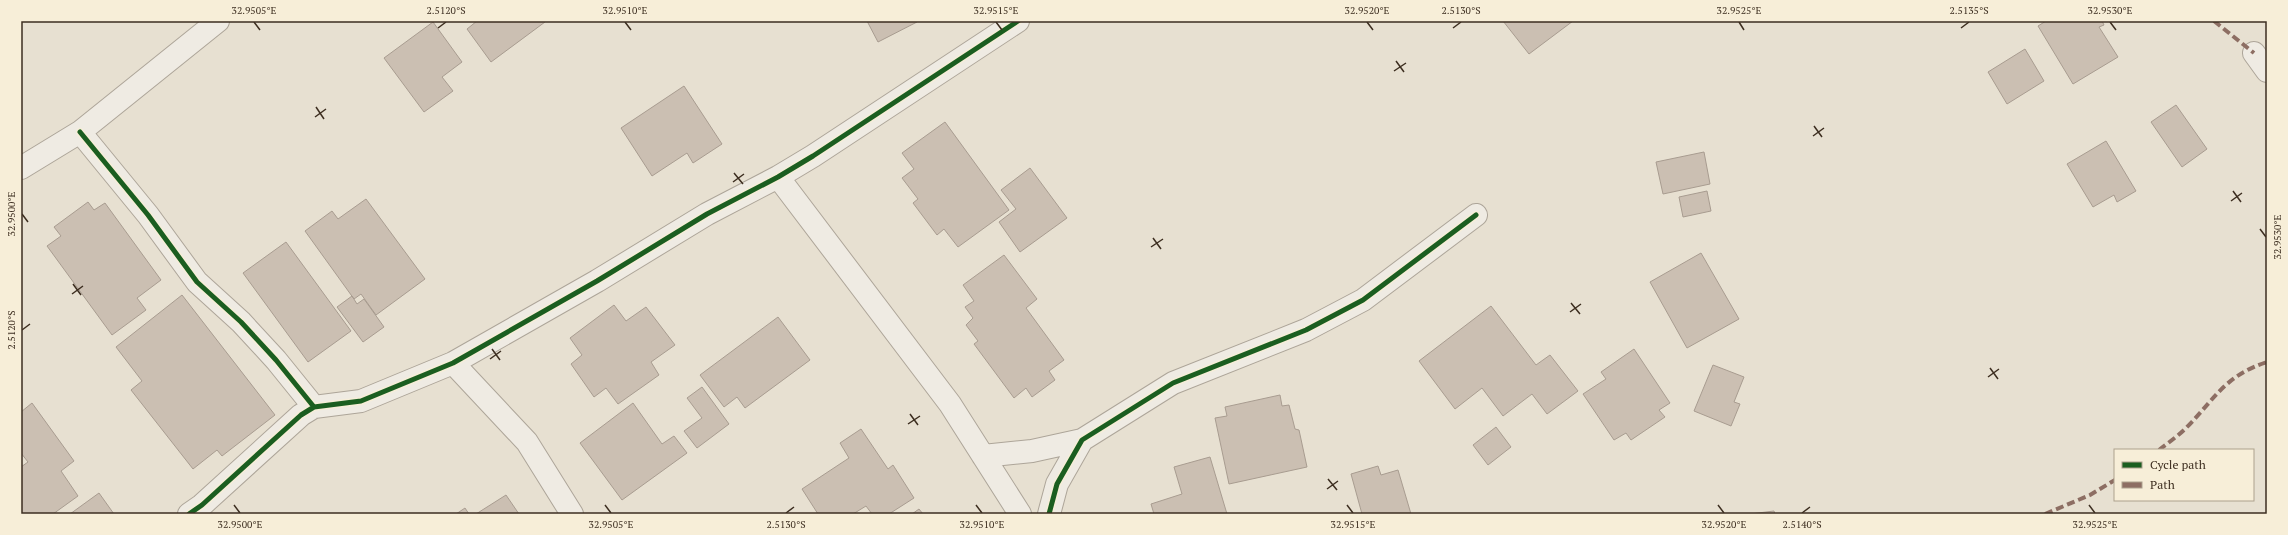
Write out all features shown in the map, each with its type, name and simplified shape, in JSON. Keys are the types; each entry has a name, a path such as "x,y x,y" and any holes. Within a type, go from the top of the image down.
{"street":[{"path":"21,168 80,132 218,21"},
{"path":"189,514 202,505 291,424 314,406 361,401 453,363 597,281 707,214 778,177 1018,21"},
{"path":"2254,53 2267,71"},
{"path":"80,132 148,215 197,282 241,322 276,360 314,406"},
{"path":"778,177 950,404 1020,514"},
{"path":"983,456 1032,451 1082,440 1173,383 1306,330 1363,300 1476,215"},
{"path":"453,363 527,442 572,514"},
{"path":"1049,514 1057,484 1082,440"}],"building":[{"path":"477,21 545,22 491,62 467,29"},
{"path":"867,21 916,21 917,22 878,42"},
{"path":"1503,21 1573,21 1529,54"},
{"path":"2046,21 2102,21 2104,25 2099,27 2118,57 2073,84 2038,26"},
{"path":"433,22 462,62 442,77 453,91 424,112 384,58"},
{"path":"2025,49 2044,81 2007,104 1988,72"},
{"path":"684,86 722,144 693,163 687,153 652,176 621,128"},
{"path":"2176,105 2207,149 2182,167 2151,122"},
{"path":"945,122 1009,210 958,247 944,229 937,235 913,203 918,199 902,178 914,169 902,153"},
{"path":"2106,141 2136,191 2117,202 2114,195 2093,207 2067,164"},
{"path":"1704,152 1710,184 1663,194 1656,162"},
{"path":"1030,168 1067,218 1020,252 999,222 1016,209 1001,190"},
{"path":"1707,191 1711,211 1683,217 1679,197"},
{"path":"366,199 425,279 376,315 361,294 354,299 305,231 332,211 338,219"},
{"path":"88,202 94,210 105,203 161,280 137,298 146,310 112,335 47,246 61,236 54,227"},
{"path":"286,242 351,331 308,362 243,273"},
{"path":"1701,253 1739,319 1687,348 1650,282"},
{"path":"1004,255 1037,299 1026,308 1064,360 1049,371 1055,380 1032,397 1026,388 1014,398 974,344 978,341 966,325 973,318 965,307 974,301 963,285"},
{"path":"182,295 275,415 222,456 217,450 193,469 131,390 142,381 116,347"},
{"path":"352,296 357,304 364,299 384,327 363,342 337,307"},
{"path":"614,305 626,321 646,307 675,345 651,362 659,375 618,404 606,388 594,397 571,364 582,355 570,338"},
{"path":"1491,306 1536,365 1550,355 1578,391 1547,414 1532,394 1503,416 1482,388 1455,409 1419,361"},
{"path":"778,317 810,360 745,408 737,397 724,407 700,375"},
{"path":"1634,349 1670,403 1659,410 1665,417 1631,440 1626,433 1614,440 1583,394 1606,379 1601,372"},
{"path":"1713,365 1744,377 1734,402 1740,404 1731,426 1694,411"},
{"path":"702,387 729,424 697,448 684,431 702,418 687,398"},
{"path":"1280,395 1282,406 1289,405 1295,429 1299,430 1307,467 1229,484 1215,418 1227,416 1225,407"},
{"path":"32,403 74,461 61,471 78,496 53,514 21,514 21,467 28,462 21,453 21,412"},
{"path":"633,403 662,444 674,436 687,453 622,500 580,443"},
{"path":"1496,427 1511,447 1488,465 1473,445"},
{"path":"861,429 888,469 893,465 914,498 889,514 872,514 866,506 853,514 818,514 802,489 849,458 840,443"},
{"path":"1210,457 1227,514 1154,514 1151,504 1182,494 1174,467"},
{"path":"1378,466 1381,475 1398,470 1411,514 1362,514 1351,474"},
{"path":"99,493 114,514 70,514"},
{"path":"506,495 519,514 476,514"},
{"path":"465,508 469,514 456,514"},
{"path":"919,509 923,514 912,514"},
{"path":"1774,511 1775,514 1750,514"}],"marked path":[{"path":"2214,21 2254,53"},
{"path":"2160,449 2186,428 2230,381 2240,374 2267,362"},
{"path":"2045,514 2090,495 2114,481"}],"cycle path":[{"path":"189,514 202,505 301,415 314,407 361,401 453,363 597,281 707,214 778,177 813,156 1018,21"},
{"path":"80,132 148,215 197,282 241,322 276,360 314,407"},
{"path":"1049,514 1057,484 1082,440 1173,383 1306,330 1363,300 1476,215"}]}
